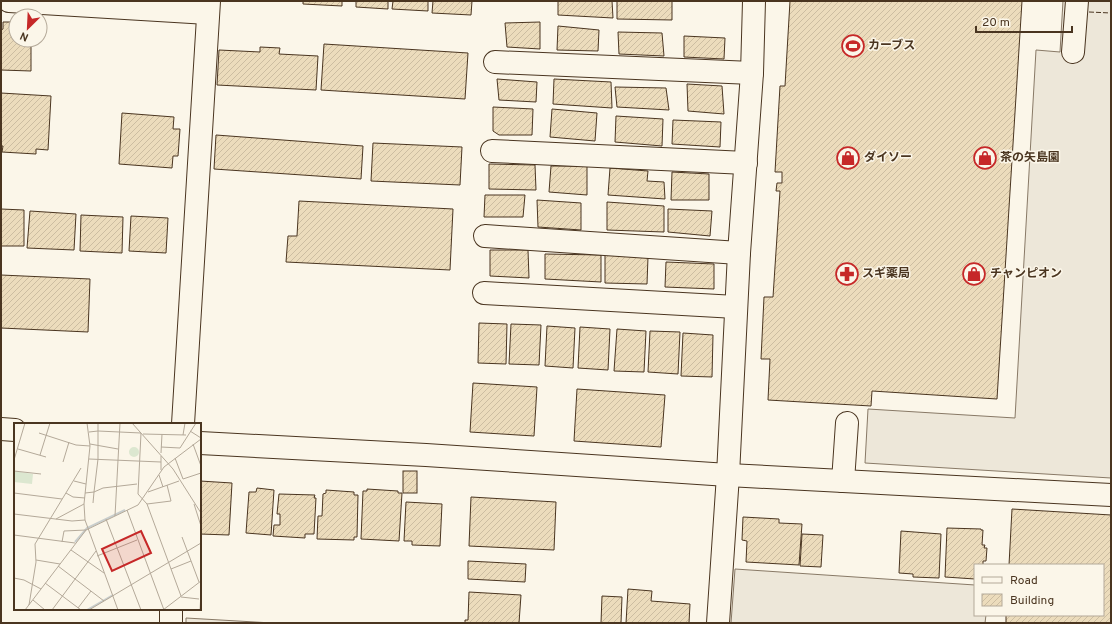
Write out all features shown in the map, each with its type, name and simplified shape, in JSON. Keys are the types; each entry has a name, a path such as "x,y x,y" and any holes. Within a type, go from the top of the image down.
{"street":[{"path":"9,1 209,7 183,423"},
{"path":"718,623 728,475 739,254 752,73 754,1"},
{"path":"1073,52 1077,1"},
{"path":"495,62 752,73"},
{"path":"492,152 746,163"},
{"path":"485,236 739,254"},
{"path":"484,293 736,307"},
{"path":"844,481 847,423"},
{"path":"1,429 14,430"},
{"path":"201,443 426,455 728,475 1111,495"},
{"path":"171,623 172,610"}],"shaded area":[{"path":"1063,1 1111,1 1111,478 865,463 868,409 1015,418 1036,50 1060,52"},
{"path":"735,569 974,585 974,616 986,616 985,623 731,623"},
{"path":"186,618 272,623 186,623"}],"building":[{"path":"303,1 342,1 342,6 303,4"},
{"path":"356,1 388,1 388,9 356,7"},
{"path":"393,1 428,1 428,11 392,9"},
{"path":"433,1 472,1 471,15 432,13"},
{"path":"558,1 612,1 613,18 558,15"},
{"path":"617,1 672,1 672,20 617,19"},
{"path":"790,1 1022,1 997,399 872,391 871,406 768,400 770,359 761,359 764,297 773,297 780,191 776,191 777,183 782,183 782,172 775,172 780,86 785,86"},
{"path":"3,22 8,22 8,48 31,48 31,71 1,70 1,30 3,29"},
{"path":"540,22 540,49 507,47 505,23"},
{"path":"558,26 599,30 598,51 557,50"},
{"path":"618,32 662,33 664,56 619,54"},
{"path":"684,36 725,38 724,59 684,57"},
{"path":"324,44 468,53 465,99 321,90"},
{"path":"260,47 280,48 279,54 318,56 316,90 217,85 219,50 260,52"},
{"path":"497,79 537,82 536,102 499,100"},
{"path":"554,79 611,82 612,108 553,104"},
{"path":"687,84 722,86 724,114 688,111"},
{"path":"615,87 666,88 669,110 617,107"},
{"path":"1,93 51,96 48,150 36,149 36,154 2,152"},
{"path":"493,107 533,109 532,135 499,135 493,131"},
{"path":"552,109 597,113 595,141 550,137"},
{"path":"122,113 174,117 173,129 180,129 178,156 173,156 172,168 119,164"},
{"path":"616,116 663,119 662,146 615,142"},
{"path":"673,120 721,122 720,147 672,144"},
{"path":"216,135 363,146 361,179 214,169"},
{"path":"373,143 462,147 460,185 371,181"},
{"path":"489,164 535,165 536,190 489,189"},
{"path":"551,166 587,166 587,195 549,192"},
{"path":"610,168 648,171 647,181 664,182 665,199 608,195"},
{"path":"672,172 709,174 709,200 671,200"},
{"path":"485,195 525,195 523,217 484,217"},
{"path":"537,200 581,203 581,230 538,227"},
{"path":"299,201 453,209 450,270 286,262 288,236 297,236"},
{"path":"607,202 664,206 664,232 607,230"},
{"path":"1,209 24,210 24,246 1,246"},
{"path":"668,209 712,211 710,236 668,232"},
{"path":"30,211 76,214 74,250 27,248"},
{"path":"81,215 123,217 122,253 80,251"},
{"path":"131,216 168,218 166,253 129,251"},
{"path":"490,250 528,250 529,278 490,276"},
{"path":"545,254 601,255 601,282 545,279"},
{"path":"605,255 648,257 647,284 605,283"},
{"path":"666,262 714,264 714,289 665,287"},
{"path":"1,275 90,279 88,332 1,328"},
{"path":"479,323 507,324 506,364 478,363"},
{"path":"511,324 541,325 539,365 509,364"},
{"path":"547,326 575,328 573,368 545,366"},
{"path":"580,327 610,329 608,370 578,368"},
{"path":"617,329 646,331 644,372 614,371"},
{"path":"650,331 680,332 678,374 648,372"},
{"path":"683,333 713,335 712,377 681,376"},
{"path":"473,383 537,387 534,436 470,432"},
{"path":"577,389 665,395 661,447 574,441"},
{"path":"403,471 417,471 417,493 403,493"},
{"path":"201,481 232,483 229,535 201,534"},
{"path":"257,488 274,490 271,535 246,533 249,492 256,492"},
{"path":"367,489 398,491 398,493 402,493 399,541 361,539 363,491 367,491"},
{"path":"326,490 354,492 354,495 358,495 357,537 354,537 354,540 317,539 318,516 322,516 323,494 326,493"},
{"path":"279,494 315,495 314,534 305,534 305,538 273,536 274,525 280,525 280,514 277,514"},
{"path":"471,497 556,502 554,550 469,546"},
{"path":"406,502 442,504 440,546 412,545 412,541 404,541"},
{"path":"1012,509 1111,515 1111,623 1006,623 1006,616 1104,616 1104,564 1009,564"},
{"path":"743,517 779,519 779,523 802,524 799,565 746,562 747,541 742,540"},
{"path":"947,528 983,530 982,545 985,545 984,548 987,548 986,561 983,561 983,564 974,564 974,579 945,577"},
{"path":"901,531 941,534 939,578 913,577 913,574 899,573"},
{"path":"802,534 823,535 821,567 800,566"},
{"path":"468,561 526,564 525,582 468,579"},
{"path":"628,589 652,591 651,601 690,604 689,623 626,623"},
{"path":"469,592 521,595 519,623 465,623 465,620 468,620"},
{"path":"602,596 622,597 621,623 601,623"}],"fence":[{"path":"1089,12 1111,13"}],"place":[{"name":"カーブス","path":"853,46"},
{"name":"ダイソー","path":"848,158"},
{"name":"茶の矢島園","path":"985,158"},
{"name":"スギ薬局","path":"847,274"},
{"name":"チャンピオン","path":"974,274"}]}
